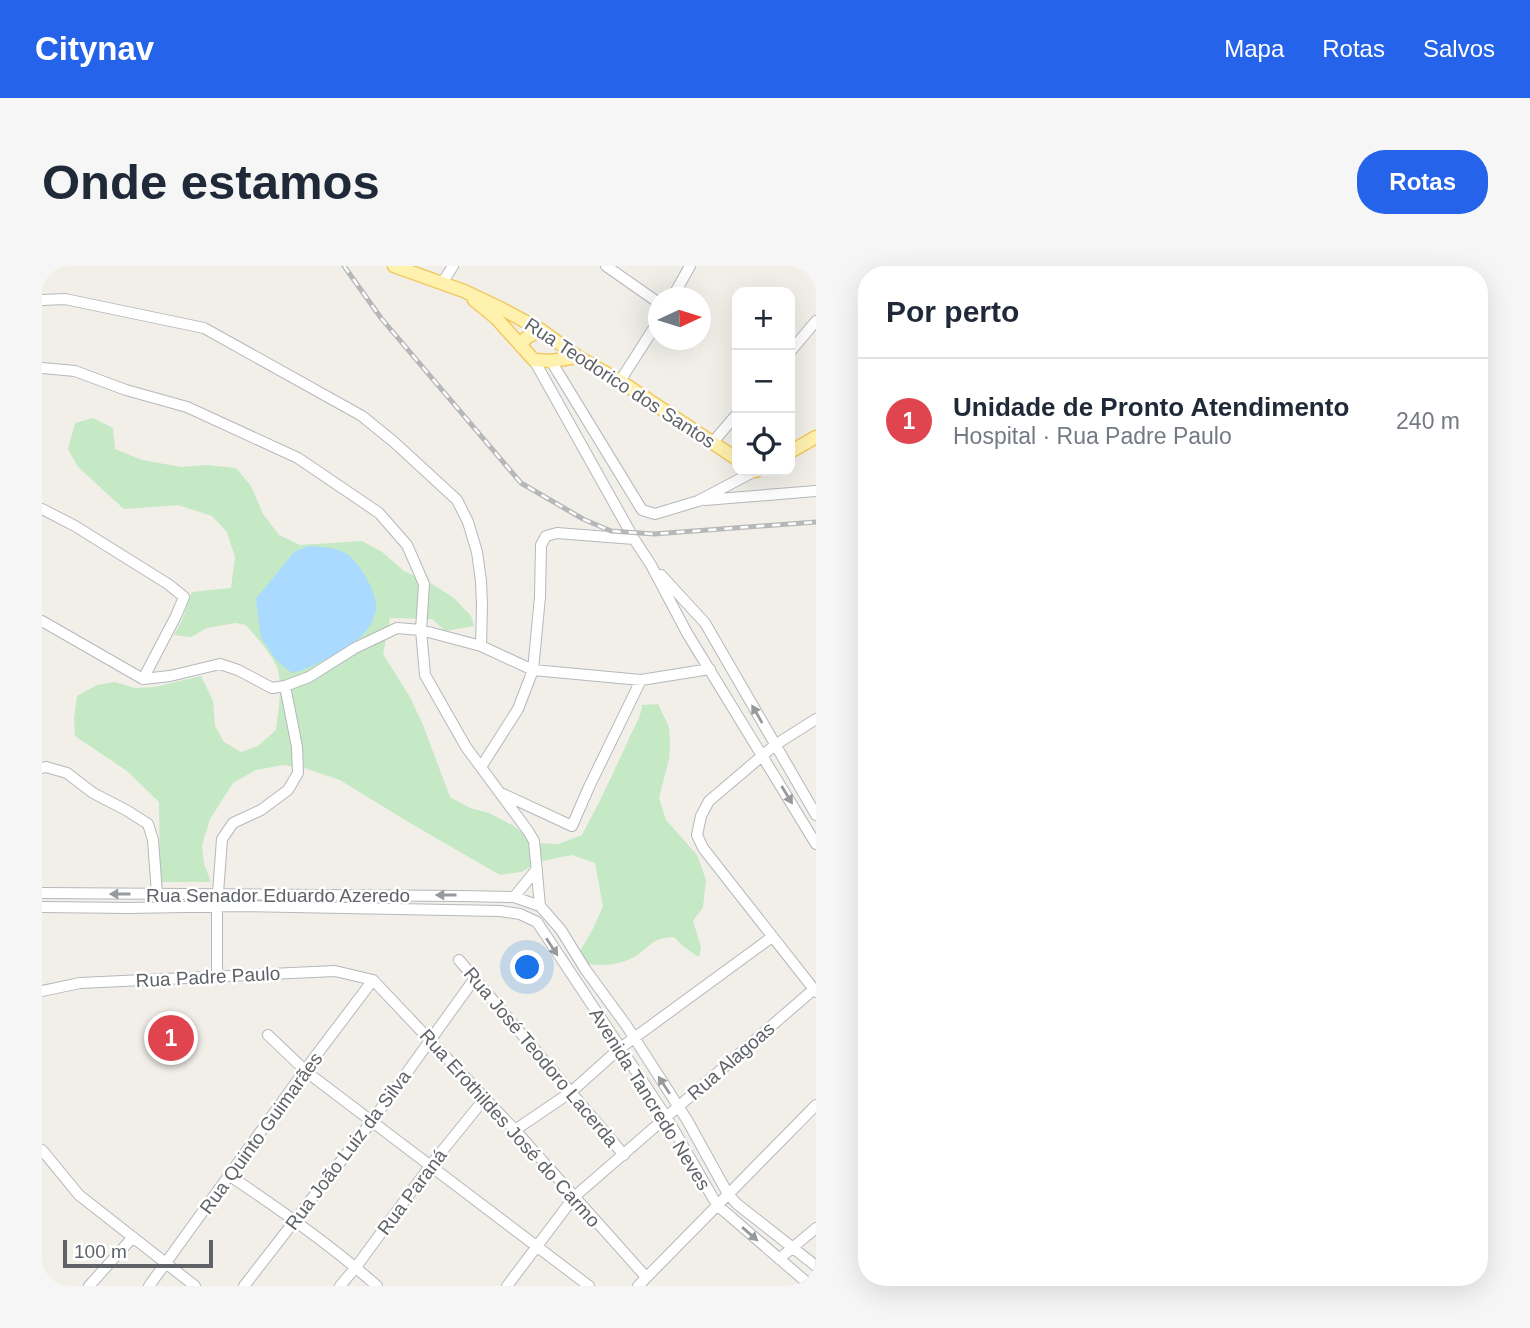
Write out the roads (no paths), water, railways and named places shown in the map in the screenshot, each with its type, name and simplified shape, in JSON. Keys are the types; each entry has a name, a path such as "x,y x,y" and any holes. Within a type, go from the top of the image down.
{"main road":[{"path":"394,266 464,291 496,318 534,360 551,361 578,357"},
{"name":"Rua Teodorico dos Santos","path":"464,291 541,331 732,455"},
{"path":"520,345 526,338 541,331"},
{"path":"795,449 816,438"}],"street":[{"path":"442,283 452,266"},
{"path":"606,266 648,295"},
{"path":"678,287 690,266"},
{"path":"42,300 65,299 204,328 362,416 457,500 468,522 477,552 482,605 481,646"},
{"path":"792,350 816,321"},
{"path":"620,381 648,337"},
{"path":"534,360 687,633 816,844"},
{"path":"551,361 642,510 655,514 698,501 746,476"},
{"path":"42,368 75,371 126,390 187,407 298,458 379,513 407,545 424,584 421,630 425,675 466,747 534,841 537,869 540,906 514,897 537,869"},
{"path":"713,442 732,420"},
{"path":"698,501 816,491"},
{"path":"42,509 75,526 168,584 184,597 143,679"},
{"path":"481,767 518,709 533,670 540,597 541,545 546,536 557,533 634,539"},
{"path":"651,565 705,623 816,815"},
{"path":"42,621 143,679 170,676 220,664 272,688 285,686 309,677 355,648 397,628 421,630 481,646 533,670 641,680 710,670"},
{"path":"500,793 572,826 641,680"},
{"path":"217,976 217,906 222,839 233,823 261,810 288,790 298,773 297,747 285,686"},
{"path":"815,990 703,848 697,835 701,816 709,801 775,745 816,719"},
{"path":"42,768 67,773 93,793 148,824 153,840 157,894"},
{"name":"Rua Senador Eduardo Azeredo","path":"42,893 514,897"},
{"path":"67,894 68,907"},
{"name":"Rua Senador Eduardo Azeredo","path":"42,906 500,911"},
{"name":"Avenida Tancredo Neves","path":"540,906 561,930 633,1038 728,1194 816,1266"},
{"name":"Avenida Tancredo Neves","path":"500,911 520,914 537,922 667,1118 717,1205 811,1286"},
{"path":"515,1130 571,1092 633,1038 772,937"},
{"name":"Rua José Teodoro Lacerda","path":"459,960 624,1155"},
{"name":"Rua Padre Paulo","path":"42,991 80,984 335,971 373,980"},
{"name":"Rua João Luiz da Silva","path":"244,1286 372,1121 475,978"},
{"name":"Rua Erothildes José do Carmo","path":"373,980 515,1130 646,1278"},
{"name":"Rua Quinto Guimarães","path":"149,1286 373,980"},
{"name":"Rua Alagoas","path":"507,1286 574,1197 815,990"},
{"path":"268,1035 305,1070 589,1286"},
{"name":"Rua Paraná","path":"340,1286 429,1166 485,1098"},
{"path":"638,1286 816,1105"},
{"path":"42,1150 79,1195 195,1286"},
{"path":"230,1175 294,1219 377,1286"},
{"path":"779,1259 816,1228"},
{"path":"89,1286 133,1237"}],"water":[{"path":"309,546 338,550 352,558 371,588 376,610 367,630 343,650 292,673 277,661 261,638 256,599 294,552"}],"railway":[{"path":"344,266 381,318 521,483 583,519 611,531 654,534 816,522"}],"place":[{"name":"Unidade de Pronto Atendimento","path":"171,1038"}]}
